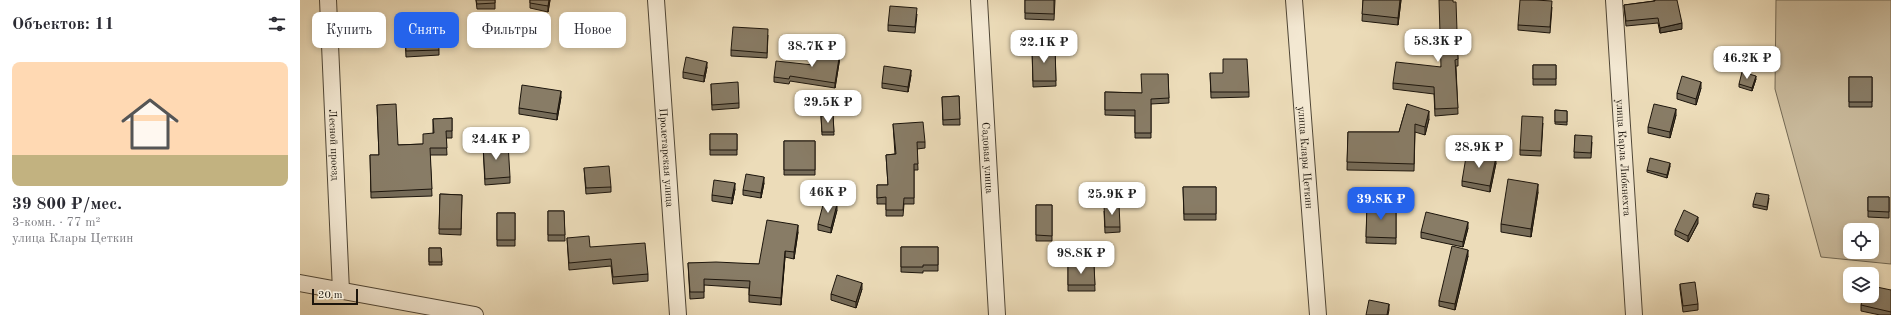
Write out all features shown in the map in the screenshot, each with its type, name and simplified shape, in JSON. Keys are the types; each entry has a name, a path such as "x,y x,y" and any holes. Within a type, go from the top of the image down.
{"street":[{"name":"Лесной проезд","path":"328,0 341,291"},
{"name":"Пролетарская улица","path":"656,0 678,315"},
{"name":"Садовая улица","path":"979,0 997,315"},
{"name":"улица Клары Цеткин","path":"1294,0 1296,51 1318,315"},
{"name":"улица Карла Либкнехта","path":"1614,0 1634,315"},
{"path":"300,283 475,315"}],"shaded area":[{"path":"1776,0 1891,0 1891,264 1821,257 1775,89"}],"building":[{"path":"476,0 495,0 495,3 477,4"},
{"path":"530,0 549,0 548,6 530,3"},
{"path":"1025,0 1054,0 1054,14 1025,13"},
{"path":"1363,0 1400,0 1398,18 1362,14"},
{"path":"1439,0 1453,0 1453,2 1456,2 1458,59 1455,60 1458,108 1435,109 1434,87 1393,83 1396,62 1441,67"},
{"path":"1520,0 1552,1 1550,27 1518,25"},
{"path":"1655,0 1677,0 1682,23 1660,28 1658,18 1626,21 1624,5"},
{"path":"890,6 917,8 915,27 888,25"},
{"path":"733,27 768,29 767,53 731,50"},
{"path":"1055,47 1056,81 1033,81 1032,48"},
{"path":"406,48 439,48 439,50 406,51"},
{"path":"816,48 840,52 835,83 790,76 789,79 774,77 776,61 813,65"},
{"path":"686,57 707,62 704,76 683,72"},
{"path":"1223,59 1247,59 1249,92 1211,92 1210,73 1223,73"},
{"path":"1533,65 1556,65 1556,79 1533,79"},
{"path":"884,66 911,70 908,87 882,83"},
{"path":"1742,72 1756,76 1752,88 1739,84"},
{"path":"1141,74 1168,74 1169,98 1151,99 1151,133 1135,133 1135,110 1105,110 1105,92 1142,93"},
{"path":"1682,76 1701,82 1696,99 1677,93"},
{"path":"1849,77 1872,77 1872,102 1849,102"},
{"path":"738,82 739,103 712,105 711,84"},
{"path":"522,85 561,91 557,114 519,108"},
{"path":"959,96 960,119 943,120 942,97"},
{"path":"396,104 398,145 423,144 423,134 434,133 433,119 452,118 452,131 446,131 447,148 430,148 432,189 371,192 370,155 379,155 377,105"},
{"path":"1407,104 1429,111 1425,127 1415,124 1414,164 1347,162 1348,132 1399,132"},
{"path":"1654,104 1676,109 1670,132 1648,127"},
{"path":"1555,110 1567,111 1567,122 1555,122"},
{"path":"833,115 834,132 822,132 821,116"},
{"path":"1522,116 1543,117 1541,151 1520,150"},
{"path":"923,122 925,142 917,142 918,164 914,164 914,198 904,198 903,210 886,210 886,197 877,198 877,185 888,185 886,155 896,154 893,124"},
{"path":"710,134 737,134 737,150 710,150"},
{"path":"1575,135 1592,136 1591,153 1574,152"},
{"path":"784,141 815,141 815,170 784,170"},
{"path":"508,143 510,177 485,179 483,145"},
{"path":"1467,151 1496,157 1490,186 1462,181"},
{"path":"1650,158 1670,163 1667,175 1647,170"},
{"path":"609,166 611,187 586,188 584,168"},
{"path":"746,174 764,177 761,193 743,190"},
{"path":"1508,179 1538,184 1531,229 1501,224"},
{"path":"714,180 735,183 732,198 712,195"},
{"path":"1183,187 1216,187 1216,214 1184,214"},
{"path":"1756,193 1769,195 1767,207 1753,204"},
{"path":"440,194 462,195 461,229 439,229"},
{"path":"1868,197 1889,197 1889,212 1868,211"},
{"path":"824,201 837,204 831,228 818,224"},
{"path":"1119,204 1120,227 1105,227 1104,205"},
{"path":"1367,204 1396,205 1396,238 1366,237"},
{"path":"1036,205 1052,205 1052,236 1036,235"},
{"path":"1684,210 1698,217 1688,236 1675,230"},
{"path":"548,211 564,211 565,235 548,235"},
{"path":"1426,212 1468,222 1463,242 1421,232"},
{"path":"497,213 515,213 515,240 497,240"},
{"path":"767,220 798,225 794,252 785,251 781,298 749,295 750,281 704,279 704,292 690,292 688,263 716,262 759,264"},
{"path":"589,236 590,247 645,243 648,274 613,277 611,259 569,263 567,238"},
{"path":"1452,246 1468,250 1455,304 1439,301"},
{"path":"901,247 938,247 938,265 901,267"},
{"path":"429,248 441,248 442,262 429,262"},
{"path":"1094,265 1095,285 1068,285 1068,266"},
{"path":"837,275 862,283 856,302 831,294"},
{"path":"1695,282 1698,304 1683,306 1680,284"},
{"path":"1879,287 1891,290 1891,312 1861,305 1861,303 1879,303"},
{"path":"1369,300 1389,304 1387,315 1366,315"}]}
